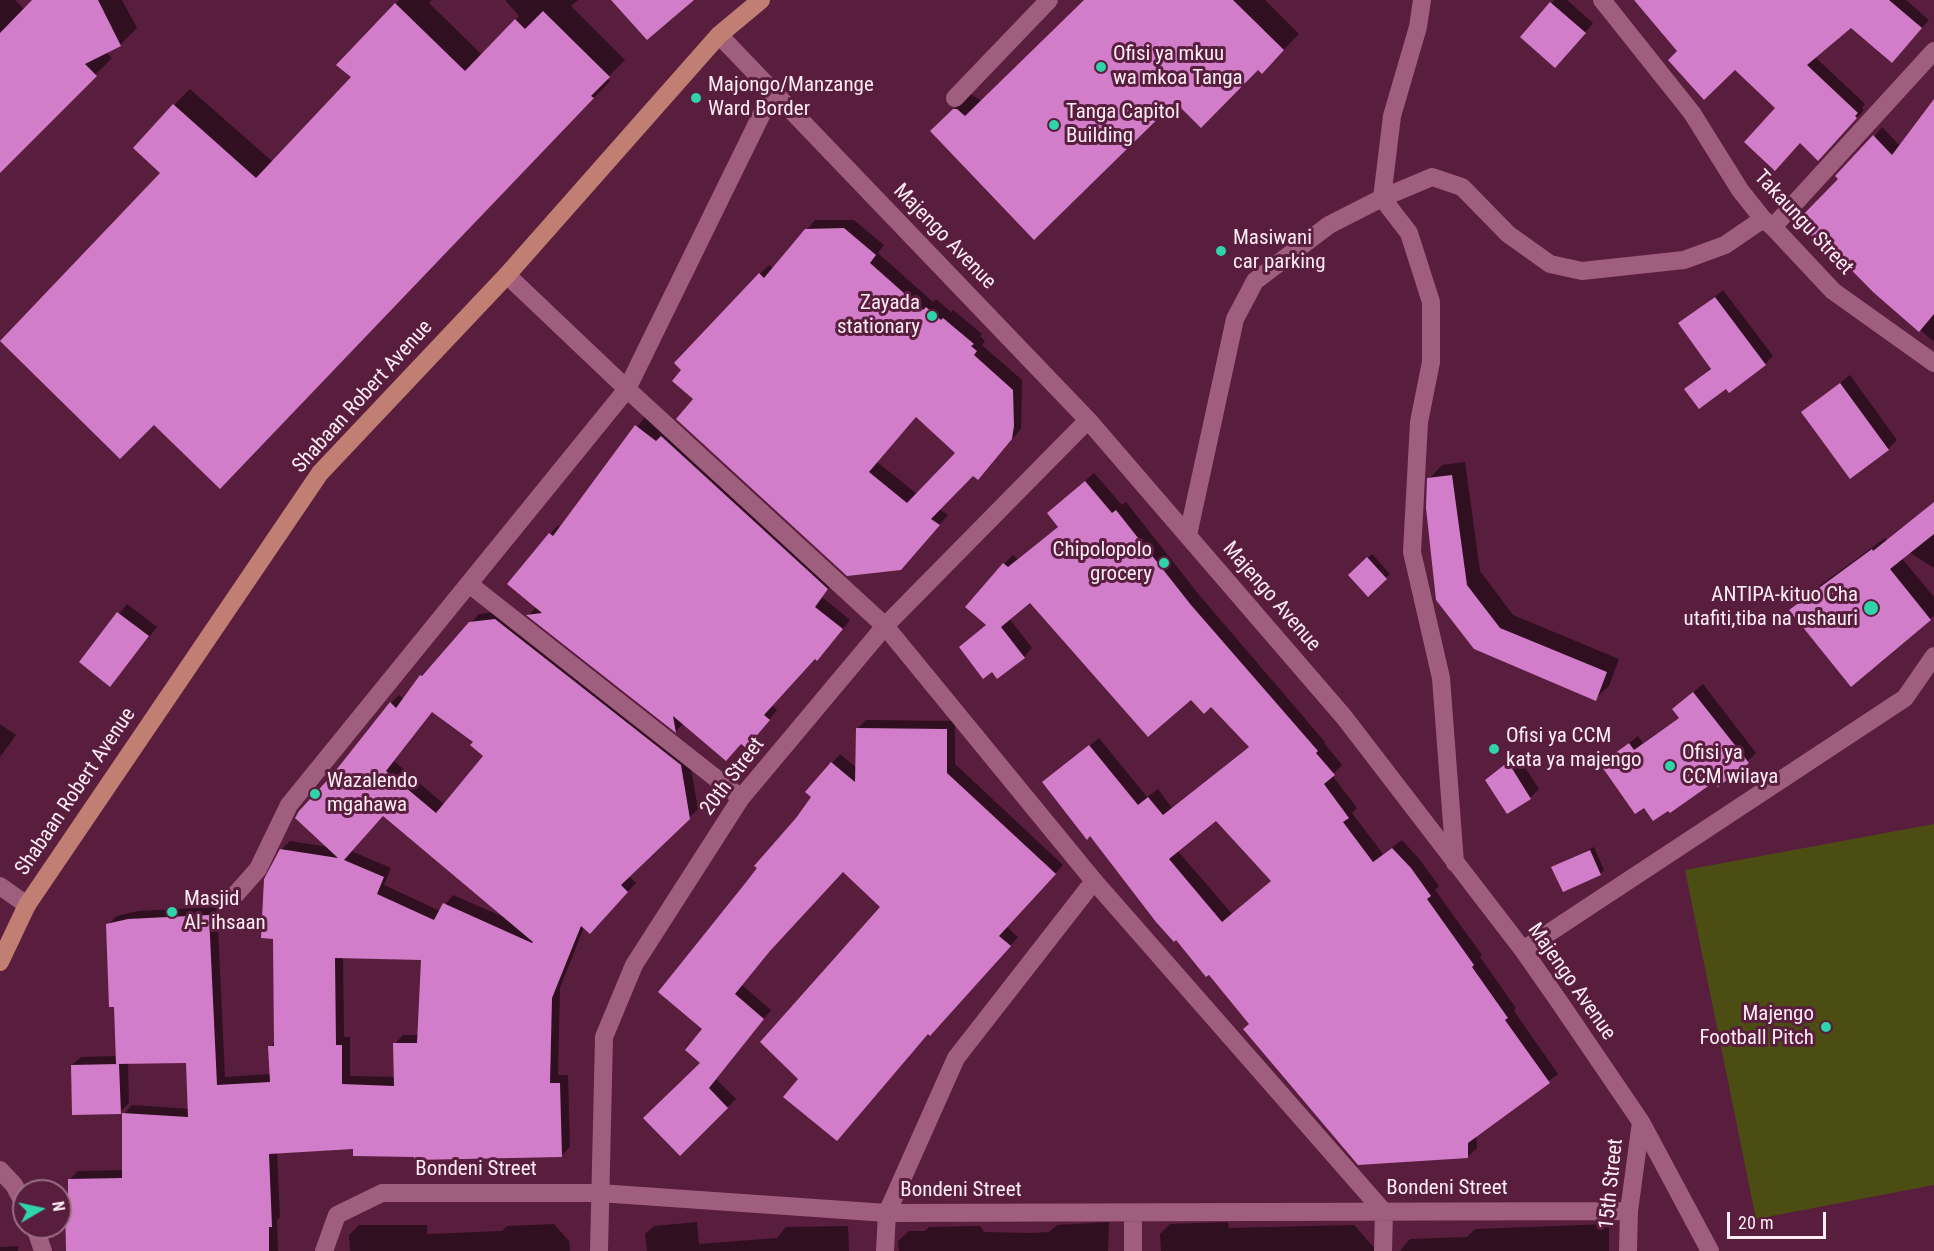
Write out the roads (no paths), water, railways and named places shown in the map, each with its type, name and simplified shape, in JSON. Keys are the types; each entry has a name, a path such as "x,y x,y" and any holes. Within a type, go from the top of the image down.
{"main road":[{"name":"Shabaan Robert Avenue","path":"0,962 27,905 320,473 507,275 719,35 761,0"}],"street":[{"path":"955,98 1049,0"},
{"path":"1422,0 1418,27 1392,116 1382,198 1409,233 1431,302 1431,362 1419,422 1412,552 1441,678 1455,863"},
{"name":"Takaungu Street","path":"1602,0 1692,113 1740,190 1768,223 1833,291 1934,363"},
{"name":"Majengo Avenue","path":"719,35 1088,420 1344,717 1523,950 1641,1122 1710,1251"},
{"path":"1188,535 1235,319 1255,281 1329,225 1382,198 1432,177 1462,187 1508,234 1550,264 1582,271 1684,260 1725,245 1768,223 1934,51"},
{"path":"236,894 258,869 289,805 627,389 773,91"},
{"path":"507,275 627,389 885,626 1094,881 1383,1212 1383,1251"},
{"name":"20th Street","path":"599,1251 604,1037 634,965 741,798 885,626 1088,420"},
{"path":"468,584 741,798"},
{"path":"1523,950 1905,699 1934,656"},
{"path":"885,1251 887,1214 956,1058 1094,881"},
{"path":"0,886 27,905"},
{"name":"15th Street","path":"1628,1251 1629,1211 1641,1122"},
{"path":"0,1170 12,1183"},
{"name":"Bondeni Street","path":"324,1251 337,1215 382,1193 599,1193 887,1214 1629,1211"},
{"path":"1133,1213 1133,1251"}],"place":[{"name":"Ofisi ya mkuu wa mkoa Tanga","path":"1101,67"},
{"name":"Majongo/Manzange Ward Border","path":"696,98"},
{"name":"Tanga Capitol Building","path":"1054,125"},
{"name":"Masiwani car parking","path":"1221,251"},
{"name":"Zayada stationary","path":"932,316"},
{"name":"Chipolopolo grocery","path":"1164,563"},
{"name":"ANTIPA-kituo Cha utafiti,tiba na ushauri","path":"1871,608"},
{"name":"Ofisi ya CCM kata ya majengo","path":"1494,749"},
{"name":"Ofisi ya CCM wilaya","path":"1670,766"},
{"name":"Wazalendo mgahawa","path":"315,794"},
{"name":"Masjid Al- ihsaan","path":"172,912"},
{"name":"Majengo Football Pitch","path":"1826,1027"}]}
